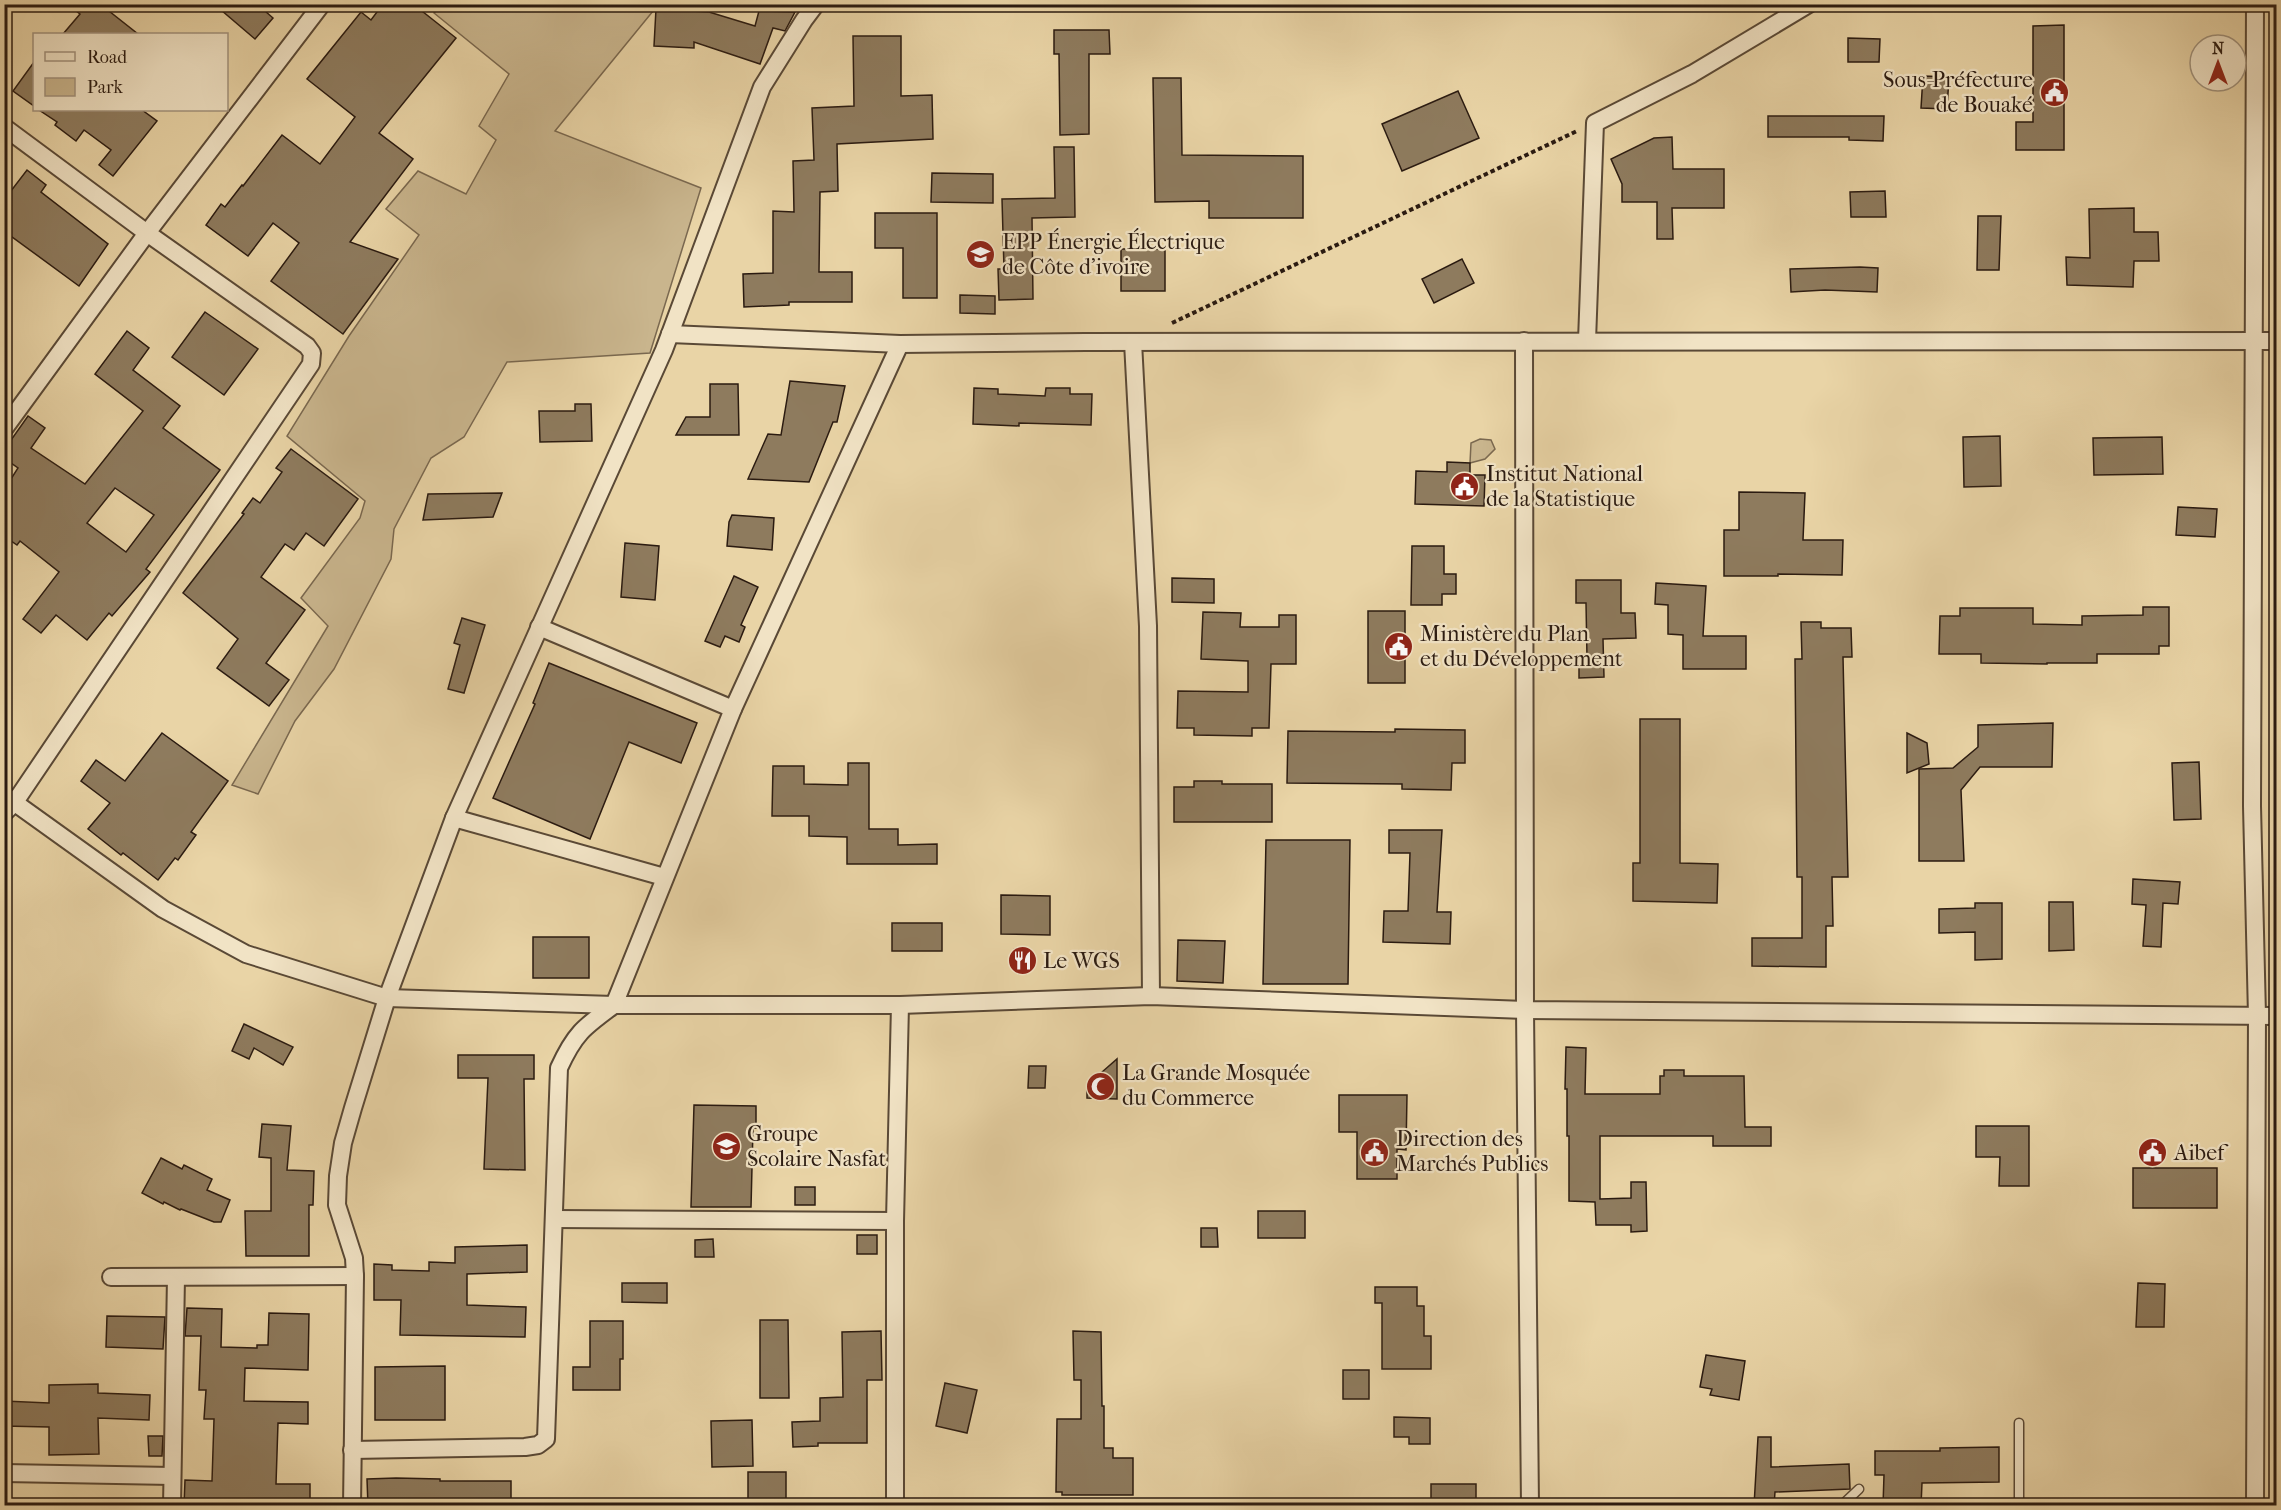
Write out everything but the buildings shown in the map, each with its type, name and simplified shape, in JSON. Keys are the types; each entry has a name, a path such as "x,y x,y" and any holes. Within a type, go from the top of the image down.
{"street":[{"path":"4,429 147,233 322,4"},
{"path":"352,1506 355,1276 354,1258 337,1205 343,1143 353,1108 387,998 454,818 601,494 670,334 762,87 816,4"},
{"path":"1587,341 1595,123 1692,74 1809,4"},
{"path":"2255,4 2252,806 2257,1016 2255,1506"},
{"path":"4,127 147,233 308,346 312,353 310,364 8,804 163,909 246,954 387,998 614,1005 900,1005 1151,996 1525,1010 2277,1016"},
{"path":"670,334 900,344 2277,341"},
{"path":"1524,341 1525,1010 1530,1506"},
{"path":"1133,342 1148,626 1151,996"},
{"path":"352,1450 525,1447 538,1445 546,1439 559,1068 569,1046 581,1030 614,1005 733,709 900,344"},
{"path":"539,627 733,709"},
{"path":"454,818 664,877"},
{"path":"895,1506 895,1221 900,1005"},
{"path":"555,1219 895,1221"},
{"path":"111,1277 355,1276"},
{"path":"172,1506 176,1277"},
{"path":"4,1473 172,1476"}],"lane":[{"path":"2019,1423 2019,1506"},
{"path":"1841,1506 1859,1489"}],"path":[{"path":"1166,327 1595,123"}],"green space":[{"path":"442,4 658,5 555,131 701,188 650,353 507,362 464,437 431,458 394,529 391,559 334,669 295,721 258,794 232,785 328,626 301,598 360,518 365,501 287,436 349,336 419,235 386,209 418,171 466,194 496,140 479,126 509,74 434,13"},
{"path":"1480,439 1491,440 1495,449 1485,459 1470,463 1471,443"}],"place":[{"name":"Sous-Préfecture de Bouaké","path":"2054,93"},
{"name":"EPP Énergie Électrique de Côte d'ivoire","path":"981,255"},
{"name":"Institut National de la Statistique","path":"1465,487"},
{"name":"Ministère du Plan et du Développement","path":"1399,647"},
{"name":"Le WGS","path":"1022,961"},
{"name":"La Grande Mosquée du Commerce","path":"1101,1086"},
{"name":"Groupe Scolaire Nasfat","path":"726,1147"},
{"name":"Direction des Marchés Publics","path":"1375,1152"},
{"name":"Aibef","path":"2153,1153"}]}
